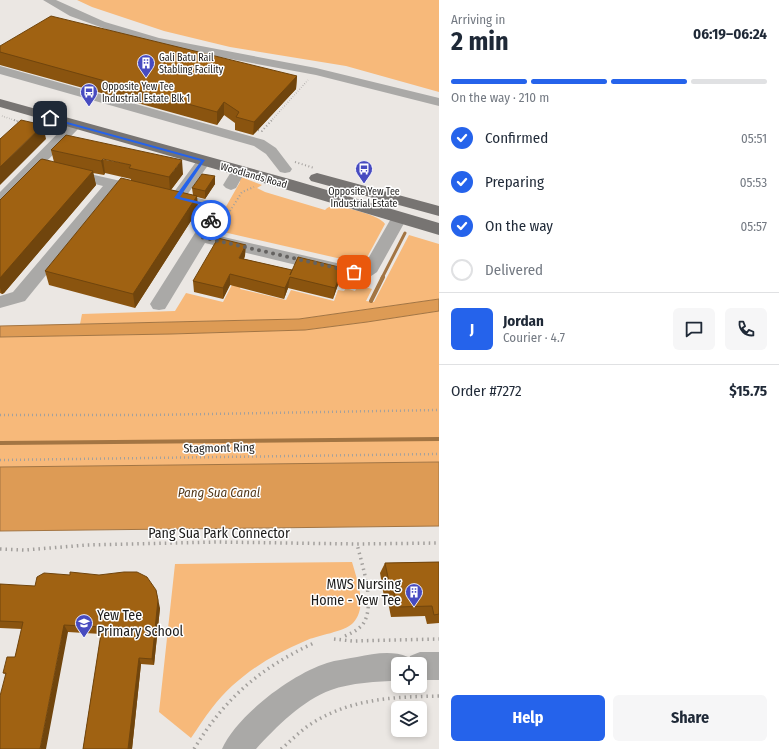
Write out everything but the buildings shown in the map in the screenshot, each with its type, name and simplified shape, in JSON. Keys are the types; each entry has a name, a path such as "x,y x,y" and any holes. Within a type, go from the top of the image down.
{"main road":[{"name":"Woodlands Road","path":"25,111 21,104 23,102 39,100 439,211"},
{"name":"Woodlands Road","path":"0,104 238,170 439,229"}],"street":[{"path":"48,0 60,7 95,22 158,40 355,80 439,102"},
{"path":"0,70 259,143 271,150 286,169"},
{"path":"0,201 74,124"},
{"path":"177,198 204,161"},
{"path":"34,166 211,206 215,209 215,214 159,304"},
{"path":"231,185 238,170"},
{"path":"0,302 19,297 113,183"},
{"path":"201,237 364,273 371,268 399,218"},
{"path":"427,666 439,666"},
{"path":"237,749 258,725 290,697 327,677 376,667 391,667"}],"path":[{"path":"258,130 262,131 311,76"},
{"path":"276,110 280,111"},
{"path":"230,211 242,192 256,186"},
{"path":"0,415 151,415 439,410"},
{"name":"Stagmont Ring","path":"0,460 439,454"},
{"name":"Pang Sua Park Connector","path":"0,549 25,550 86,545 216,542 357,544 439,543"},
{"path":"345,636 358,630 365,618 369,602 357,544"},
{"path":"334,639 352,641 439,639"},
{"path":"194,749 202,735 220,711 242,688 265,669 297,650 314,643"},
{"path":"281,749 314,722 354,704 392,697 439,696"}],"shaded area":[{"path":"77,0 439,0 439,92 346,66 230,47 164,31 92,7"},
{"path":"241,177 262,185 257,188 265,192 325,210 334,206 353,210 376,218 385,224 363,265 357,269 359,263 219,231 216,236 211,233 240,182 239,179"},
{"path":"409,235 439,244 439,299 299,319 80,324 82,314 175,311 186,293 223,302 235,279 243,282 240,289 286,300 291,290 334,301 338,290 344,291 346,288 355,291 358,285 372,289 366,301 374,302"},
{"path":"439,311 439,462 0,467 0,337 305,330"},
{"path":"352,562 361,601 360,609 353,623 344,629 310,639 292,647 254,668 221,697 191,738 159,712 175,564"}],"water":[{"path":"439,299 439,311 305,330 0,337 0,326 299,319"},
{"name":"Pang Sua Canal","path":"439,462 439,526 0,531 0,467"}],"waterway":[{"path":"382,278 405,233"},
{"path":"371,301 383,277"},
{"path":"0,443 439,439"}],"way so far":[{"path":"211,220 201,237 354,272"}],"place":[{"name":"Gali Batu Rail Stabling Facility","path":"146,78"},
{"name":"Opposite Yew Tee Industrial Estate Blk 1","path":"89,107"},
{"name":"Opposite Yew Tee Industrial Estate","path":"364,184"},
{"name":"MWS Nursing Home - Yew Tee","path":"414,607"},
{"name":"Yew Tee Primary School","path":"84,638"}],"route":[{"path":"50,118 204,161 194,172 177,198 211,206 215,209 215,214 211,220"}]}
